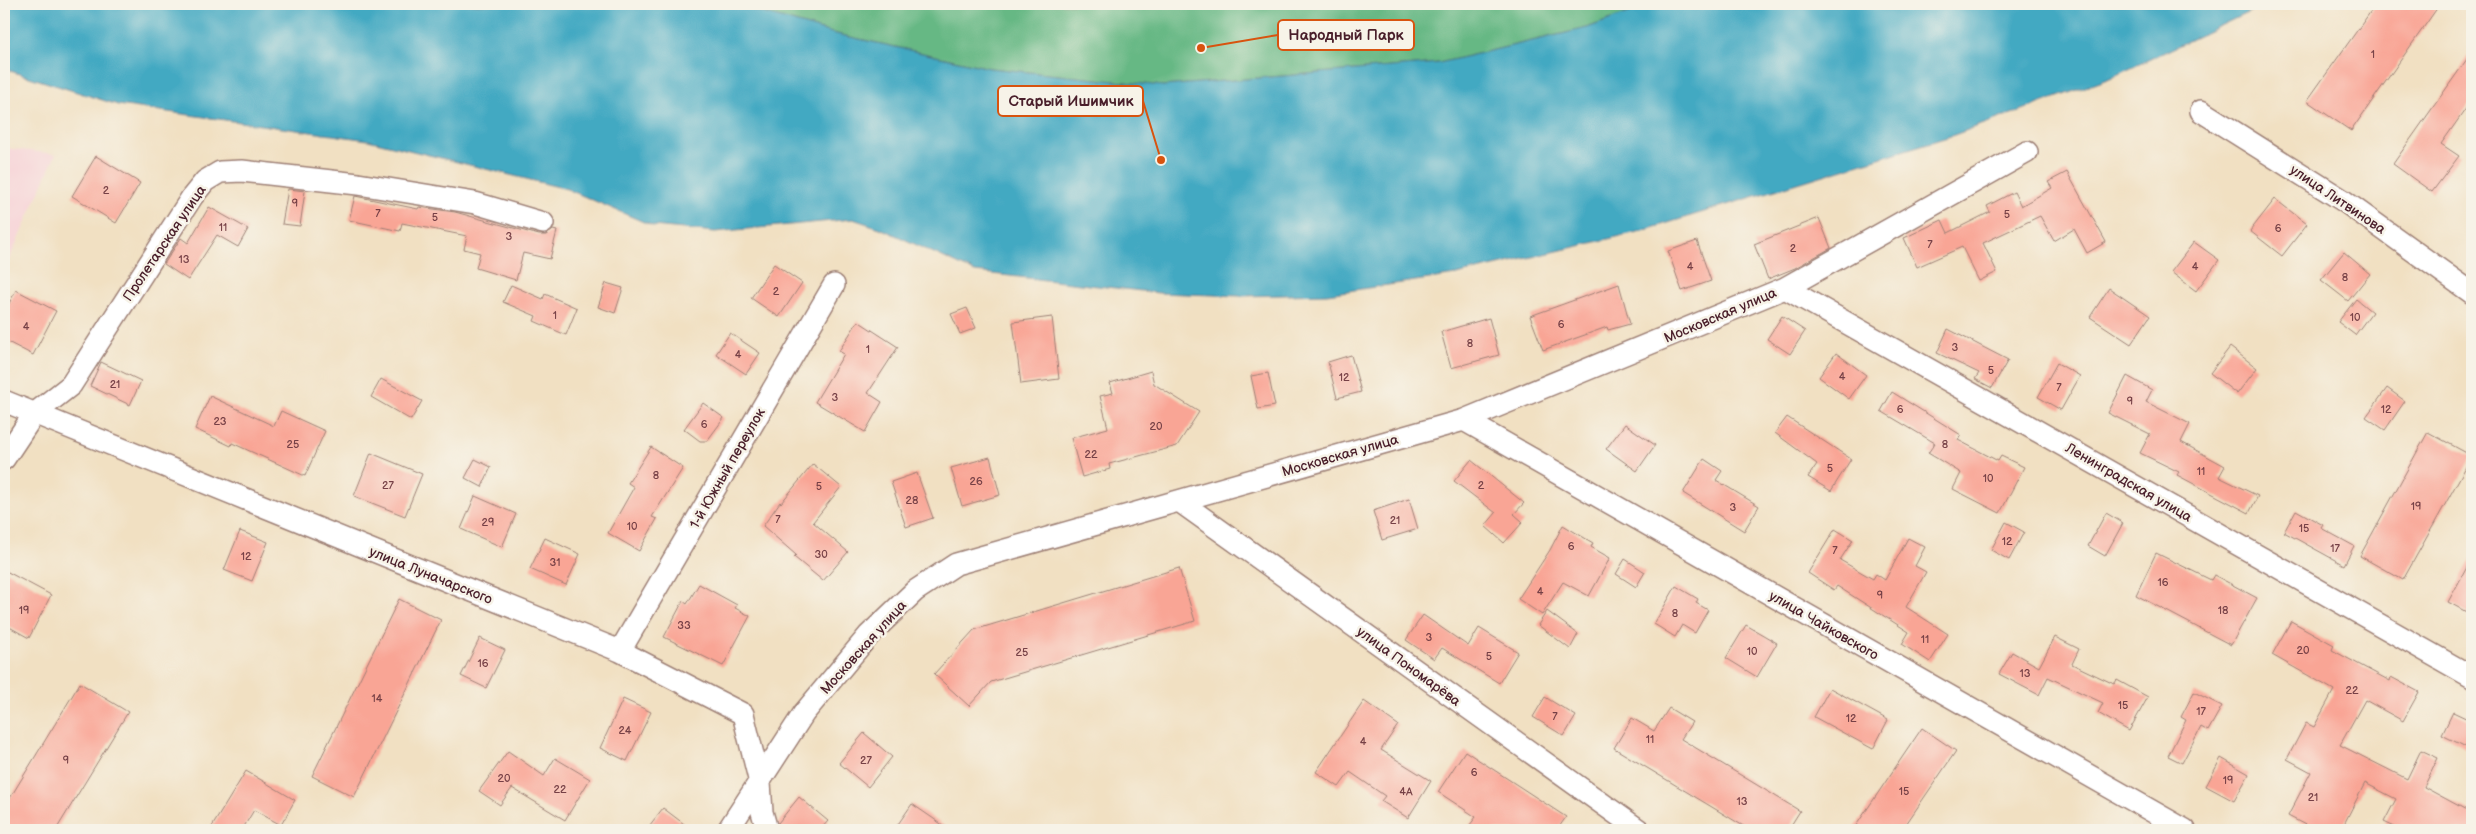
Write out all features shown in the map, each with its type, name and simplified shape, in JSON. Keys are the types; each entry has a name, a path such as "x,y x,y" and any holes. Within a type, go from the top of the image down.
{"street":[{"name":"улица Литвинова","path":"2201,111 2344,201 2472,293"},
{"name":"Московская улица","path":"728,830 804,713 869,635 915,591 956,564 1464,420 1785,288 2027,152"},
{"name":"Пролетарская улица","path":"4,459 34,414 71,385 192,198 205,182 220,172 242,171 367,185 475,203 543,223"},
{"name":"1-й Южный переулок","path":"620,651 834,284"},
{"name":"Ленинградская улица","path":"1785,288 2472,677"},
{"name":"улица Луначарского","path":"4,401 620,651 742,714 760,783 762,812 767,830"},
{"name":"улица Чайковского","path":"1464,420 2185,830"},
{"name":"улица Пономарёва","path":"1179,501 1639,830"}],"shaded area":[{"path":"4,148 56,154 4,271"}],"green space":[{"path":"733,4 1653,4 1587,28 1439,63 1163,86 990,68 832,33"}],"water":[{"path":"4,4 733,4 832,33 990,68 1163,86 1439,63 1587,28 1653,4 2266,4 2110,78 1954,135 1642,231 1456,275 1327,294 1240,296 1159,293 975,272 880,228 853,219 715,232 653,226 567,189 368,140 118,105 4,69"}],"building":[{"path":"2376,4 2440,4 2351,131 2307,101"},
{"path":"2472,52 2472,100 2441,144 2459,156 2432,192 2393,164"},
{"path":"96,156 140,183 116,223 72,196"},
{"path":"2067,172 2106,242 2087,253 2074,229 2054,241 2040,216 1983,243 1997,272 1979,281 1962,247 1917,267 1904,238 1942,220 1948,233 1990,212 1987,206 2014,192 2021,206 2052,188 2048,182"},
{"path":"288,189 305,191 300,226 282,224"},
{"path":"355,196 418,209 419,207 455,212 539,235 546,235 553,230 557,231 550,259 523,253 516,280 476,268 480,253 464,249 467,236 402,223 400,231 349,220"},
{"path":"2275,199 2307,224 2282,256 2250,231"},
{"path":"209,207 248,229 238,247 217,235 188,280 164,264 181,238 188,243"},
{"path":"1819,218 1831,248 1795,268 1768,279 1754,244"},
{"path":"1697,241 1711,281 1682,291 1668,251"},
{"path":"2194,242 2219,260 2196,291 2171,272"},
{"path":"2344,252 2370,274 2348,301 2321,280"},
{"path":"774,264 802,283 779,317 751,298"},
{"path":"606,283 623,288 615,313 598,307"},
{"path":"1619,284 1630,324 1608,330 1607,327 1543,350 1530,316"},
{"path":"511,285 543,299 545,294 577,308 566,335 534,321 536,316 503,302"},
{"path":"2109,288 2150,316 2131,344 2090,317"},
{"path":"16,290 56,311 33,355 4,340 4,313"},
{"path":"2356,299 2372,312 2355,335 2338,322"},
{"path":"967,308 976,328 960,334 951,314"},
{"path":"1782,316 1805,331 1790,354 1767,339"},
{"path":"1052,317 1059,379 1021,384 1013,322"},
{"path":"1489,318 1499,355 1451,368 1441,332"},
{"path":"858,321 898,347 868,393 882,402 865,432 815,402 844,354 839,351"},
{"path":"1948,329 2008,360 1992,388 1975,379 1979,373 1937,353"},
{"path":"730,333 760,353 746,374 716,354"},
{"path":"2230,347 2257,368 2237,394 2210,373"},
{"path":"1836,353 1866,375 1849,399 1819,377"},
{"path":"1351,355 1361,392 1337,398 1328,362"},
{"path":"101,362 141,381 130,405 90,386"},
{"path":"2057,363 2080,376 2061,410 2038,397"},
{"path":"1151,371 1154,384 1199,412 1177,446 1109,464 1110,469 1082,477 1071,438 1108,428 1100,396 1113,393 1110,383"},
{"path":"1268,373 1275,406 1258,409 1251,376"},
{"path":"2127,376 2152,390 2146,402 2190,424 2181,442 2225,466 2219,477 2258,496 2249,513 2177,475 2179,472 2140,453 2150,434 2108,413"},
{"path":"381,379 422,401 411,420 371,397"},
{"path":"2387,388 2405,401 2385,430 2366,417"},
{"path":"1892,392 1961,435 1958,440 1998,461 2001,456 2024,467 2000,513 1953,489 1961,473 1928,453 1935,443 1881,411"},
{"path":"210,396 274,426 281,411 325,431 305,476 232,443 231,446 195,429"},
{"path":"703,403 724,418 707,441 700,441 684,429"},
{"path":"1787,417 1851,459 1831,491 1808,477 1817,464 1775,433"},
{"path":"1625,424 1655,445 1637,471 1606,449"},
{"path":"2428,432 2472,456 2403,580 2360,556"},
{"path":"651,447 683,468 652,517 657,519 639,551 608,533 634,487 628,483"},
{"path":"371,453 422,474 405,516 354,496"},
{"path":"990,457 1000,495 962,506 951,468"},
{"path":"475,459 491,467 482,487 465,478"},
{"path":"1704,459 1722,471 1716,480 1759,506 1744,531 1683,493"},
{"path":"1471,460 1524,503 1514,514 1523,522 1504,543 1485,526 1496,513 1454,481"},
{"path":"813,464 841,487 813,522 848,552 823,581 794,557 796,555 763,526 780,502"},
{"path":"917,473 933,518 906,527 891,482"},
{"path":"475,496 516,514 502,547 461,529"},
{"path":"1409,499 1418,529 1382,540 1373,511"},
{"path":"2296,510 2323,525 2321,528 2354,546 2344,565 2284,532"},
{"path":"2106,513 2123,523 2105,556 2088,546"},
{"path":"2006,522 2024,532 2009,560 1991,550"},
{"path":"1563,525 1593,543 1591,547 1610,558 1589,596 1563,582 1542,615 1518,599 1550,550"},
{"path":"1835,529 1853,540 1840,560 1873,579 1876,574 1885,580 1908,538 1925,547 1915,566 1926,572 1906,607 1948,634 1930,662 1902,644 1909,632 1837,586 1834,590 1808,573"},
{"path":"240,531 268,542 252,581 224,570"},
{"path":"545,538 580,554 566,585 530,569"},
{"path":"2156,553 2211,580 2214,575 2257,598 2231,645 2136,595"},
{"path":"2472,558 2472,615 2448,602"},
{"path":"1625,559 1645,572 1636,587 1616,574"},
{"path":"1179,568 1195,621 991,682 969,706 934,674 974,630"},
{"path":"4,570 51,595 29,638 4,624"},
{"path":"699,584 737,605 735,608 750,616 723,666 664,637 683,601 687,604"},
{"path":"1676,586 1698,599 1696,603 1708,610 1695,633 1682,625 1675,637 1654,624"},
{"path":"399,599 441,620 354,797 312,776"},
{"path":"1547,611 1578,634 1570,649 1538,625"},
{"path":"1423,615 1468,646 1479,628 1518,652 1499,683 1442,648 1434,659 1406,640"},
{"path":"2291,621 2334,645 2332,650 2390,681 2391,677 2419,692 2403,721 2365,700 2340,745 2407,779 2421,750 2438,758 2424,787 2472,813 2472,830 2401,830 2384,822 2396,799 2365,783 2341,830 2315,830 2288,816 2311,772 2287,759 2306,723 2314,727 2334,690 2272,655"},
{"path":"1746,625 1777,643 1757,677 1726,658"},
{"path":"2055,637 2079,649 2072,664 2114,684 2117,680 2148,697 2129,731 2098,713 2103,703 2048,677 2039,695 1999,674 2012,652 2039,667"},
{"path":"480,638 505,650 486,688 461,676"},
{"path":"80,683 128,712 56,830 4,830 4,808"},
{"path":"1830,688 1888,720 1873,749 1814,717"},
{"path":"2194,692 2222,706 2208,731 2201,727 2182,763 2168,756 2186,720 2181,717"},
{"path":"1545,697 1576,716 1564,736 1533,717"},
{"path":"623,699 651,712 627,761 600,748"},
{"path":"1364,701 1398,725 1381,750 1431,781 1408,818 1381,801 1385,796 1350,772 1339,787 1316,772"},
{"path":"1669,708 1692,722 1681,739 1800,811 1788,830 1750,830 1614,748 1632,718 1654,731"},
{"path":"2453,712 2472,721 2472,750 2442,735"},
{"path":"1922,728 1956,751 1902,830 1853,830"},
{"path":"864,733 892,757 868,787 839,763"},
{"path":"508,751 544,776 555,758 590,779 565,820 512,788 500,805 479,791"},
{"path":"1465,751 1566,817 1557,830 1466,830 1476,817 1438,792"},
{"path":"2221,758 2249,774 2234,801 2206,786"},
{"path":"246,771 295,800 281,825 254,810 242,830 210,830"},
{"path":"799,797 828,821 820,830 779,830 778,823"},
{"path":"912,804 950,830 894,830"},
{"path":"663,808 692,830 646,830"}],"place":[{"name":"Народный Парк","path":"1201,48"},
{"name":"Старый Ишимчик","path":"1161,160"}]}
